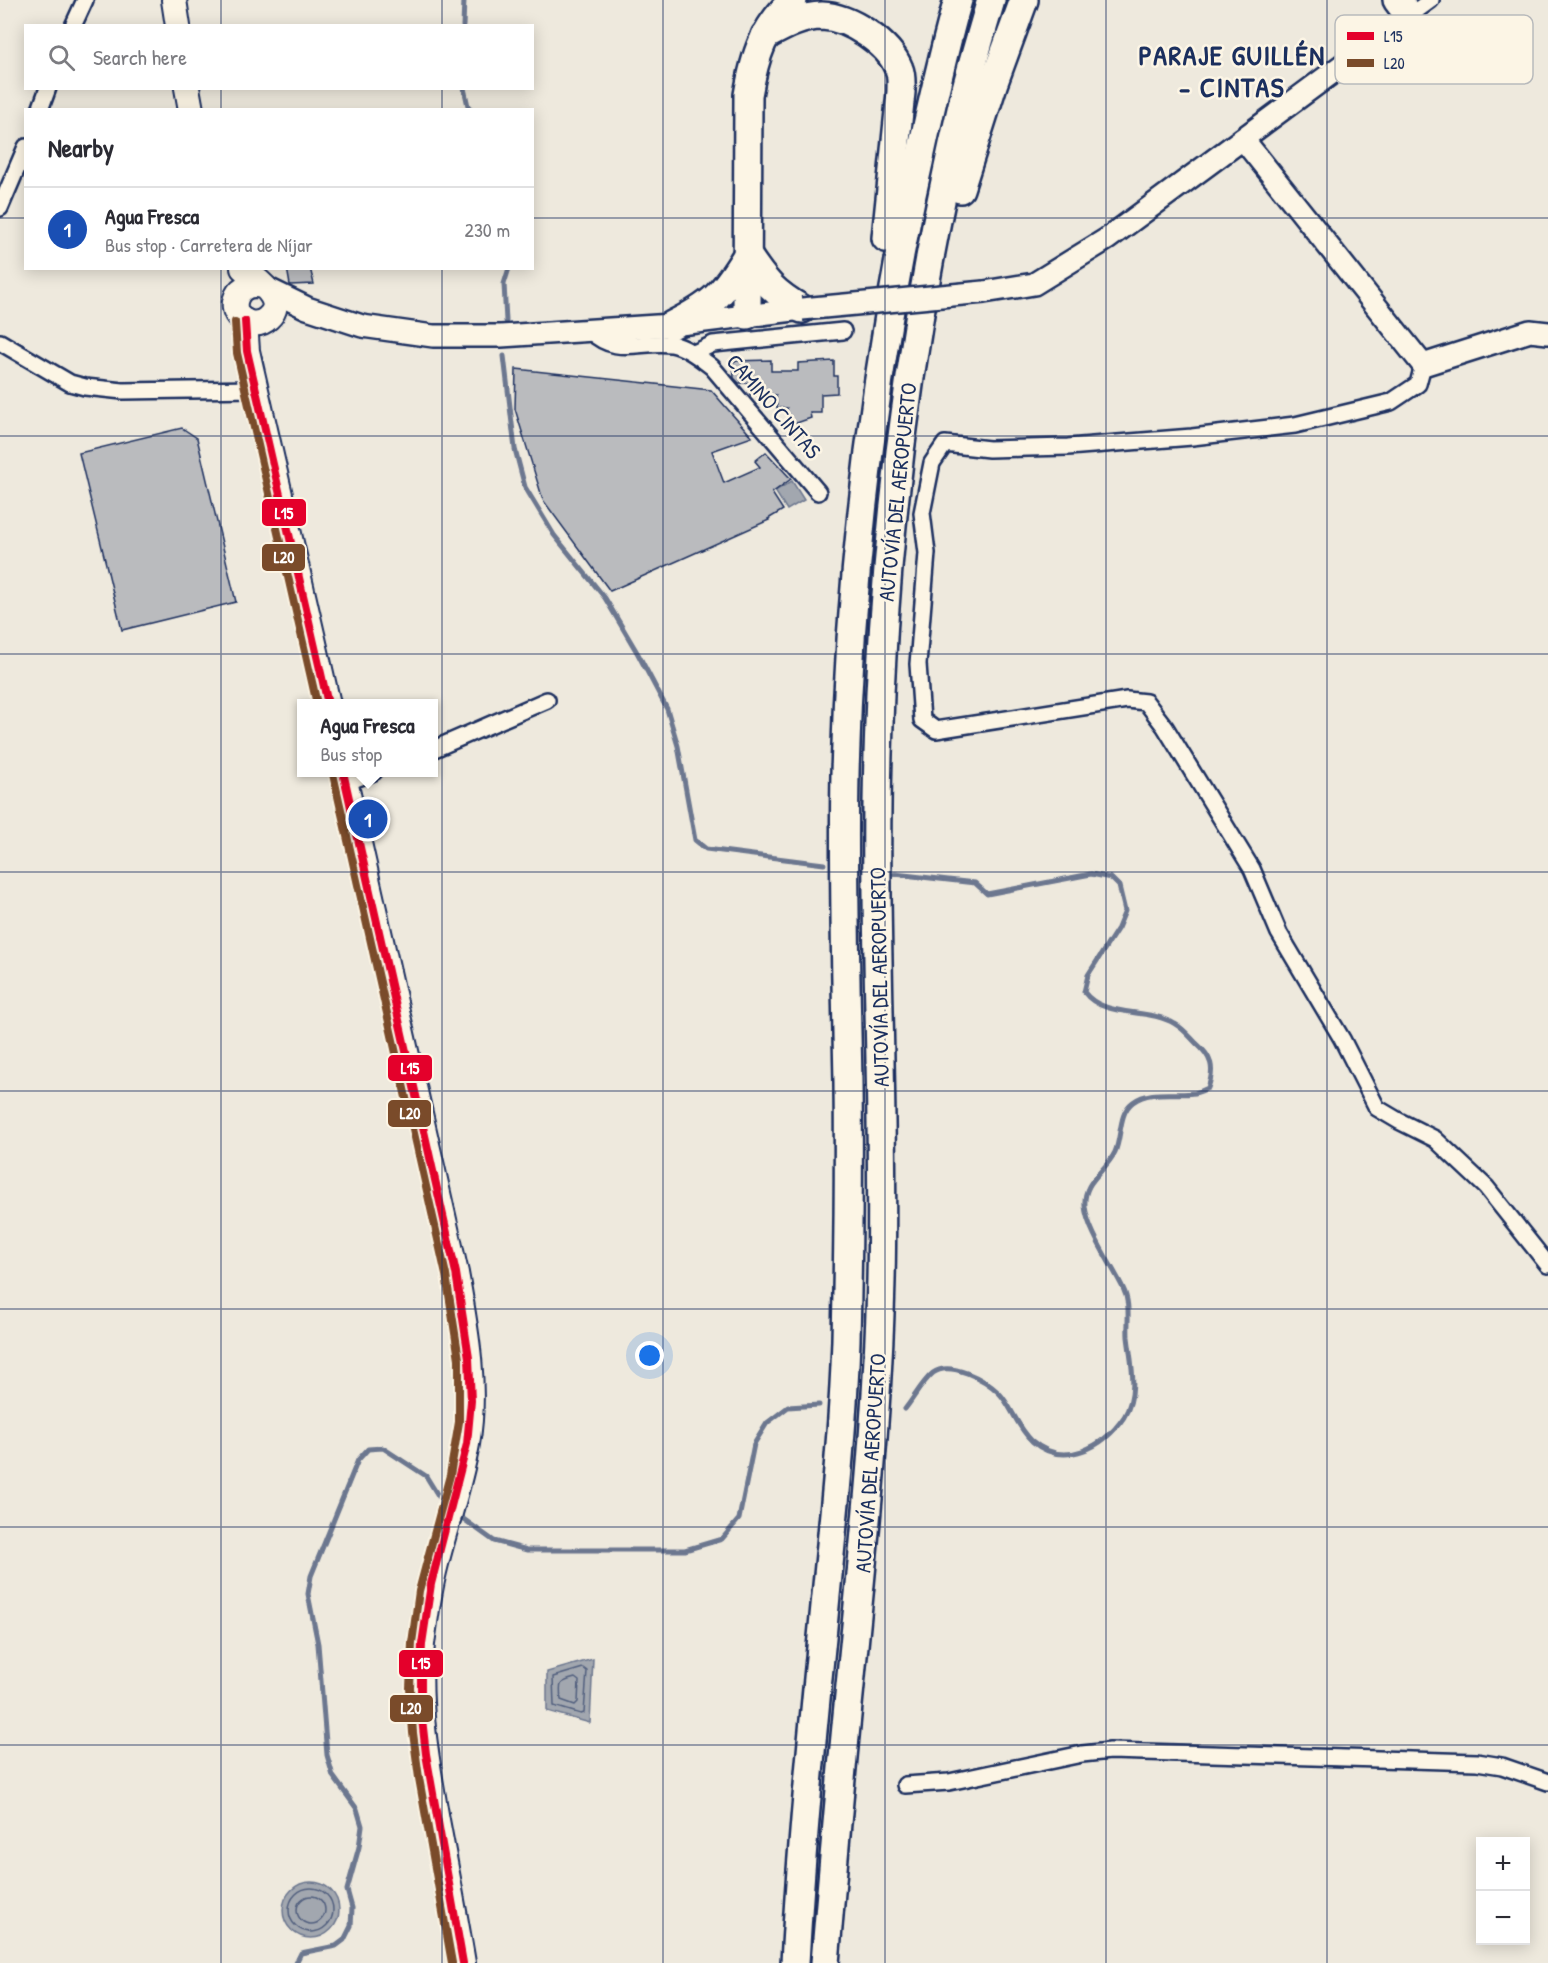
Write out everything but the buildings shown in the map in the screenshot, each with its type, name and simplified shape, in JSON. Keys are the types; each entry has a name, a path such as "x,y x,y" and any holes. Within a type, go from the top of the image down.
{"highway":[{"path":"747,315 748,96 754,63 765,36 793,0"},
{"name":"AUTOVÍA DEL AEROPUERTO","path":"795,1963 803,1830 833,1527 844,1388 848,1221 845,773 852,635 876,390 901,243 947,39 958,0"},
{"name":"AUTOVÍA DEL AEROPUERTO","path":"825,1963 868,1516 881,1281 882,1173 877,851 878,753 885,595 900,441 914,343 962,103 991,0"},
{"path":"914,343 994,82 1024,0"},
{"path":"765,36 795,21 822,16 855,25 885,47 900,70 901,92 884,260 876,390"},
{"path":"747,255 761,277 779,296 802,309"},
{"path":"672,325 712,303 729,285 747,255"}],"main road":[{"path":"174,0 178,24"},
{"path":"187,90 191,108"},
{"path":"241,280 249,285 265,287 274,300 272,313 257,324 245,321 236,311 236,298 241,280"},
{"path":"245,321 247,351 327,699"},
{"path":"344,778 456,1273 471,1373 467,1444 433,1578 422,1645 420,1685 427,1763 463,1963"}],"street":[{"path":"74,24 85,0"},
{"path":"1403,8 1431,0"},
{"path":"265,287 307,308 362,326 433,336 501,336 672,325 802,309 984,292 1034,284 1107,238 1243,139 1335,64"},
{"path":"41,108 47,90"},
{"path":"1243,139 1423,365"},
{"path":"0,208 24,152"},
{"path":"272,313 307,308"},
{"name":"CAMINO CINTAS","path":"589,330 596,337 610,344 671,345 694,353 712,367 818,492"},
{"name":"CAMINO CINTAS","path":"694,353 713,344 843,331"},
{"path":"1423,365 1530,331 1548,333"},
{"path":"0,342 70,383 85,387 123,391 256,389"},
{"path":"1423,365 1418,384 1391,402 1295,425 1192,437 1068,447 988,448 945,444 932,463 922,513 927,552 918,664 922,720 936,730 1127,700 1146,702 1165,727 1252,869 1279,933 1342,1039 1377,1107 1435,1139 1486,1187 1548,1264"},
{"path":"438,747 547,700"},
{"path":"905,1785 949,1782 1082,1754 1110,1751 1477,1762 1502,1766 1548,1782"}],"water":[{"path":"792,481 804,500 787,510 775,491"},
{"path":"593,1659 590,1723 547,1711 547,1672"},
{"path":"306,1882 316,1882 331,1890 337,1899 339,1910 337,1921 331,1930 316,1938 306,1938 295,1933 288,1926 283,1915 283,1905 288,1894 295,1887"}],"waterway":[{"path":"463,24 464,0"},
{"path":"464,90 470,108"},
{"path":"506,321 504,284 508,270"},
{"path":"504,356 515,449 525,487 554,535 605,598 667,709 678,746 695,840 706,849 824,864"},
{"path":"895,874 975,883 987,894 1091,874 1111,878 1119,886 1125,911 1118,928 1088,975 1084,992 1093,1000 1114,1010 1152,1016 1178,1026 1206,1053 1211,1063 1208,1088 1195,1093 1147,1096 1133,1102 1128,1107 1115,1152 1091,1183 1085,1197 1090,1226 1123,1288 1128,1306 1128,1337 1133,1388 1129,1408 1116,1428 1095,1445 1082,1451 1070,1454 1044,1449 1027,1435 999,1393 968,1373 949,1369 933,1373 905,1409"},
{"path":"462,1518 494,1541 527,1550 685,1550 722,1539 739,1519 754,1444 767,1423 788,1407 819,1405"},
{"path":"296,1963 301,1953 336,1946 344,1940 351,1926 352,1908 347,1890 359,1847 362,1826 357,1809 333,1776 327,1755 318,1644 308,1594 311,1576 358,1460 368,1449 383,1448 426,1476 442,1502"}],"transit line":[{"name":"L15","path":"245,321 247,351 327,699"},
{"name":"L20","path":"235,322 237,353 316,699"},
{"name":"L20","path":"334,777 446,1275 459,1359 459,1422 450,1475 419,1591 412,1643 410,1688 419,1778 452,1963"},
{"name":"L15","path":"344,777 456,1273 469,1358 471,1401 467,1444 431,1584 421,1666 421,1710 426,1754 463,1963"}],"place":[{"name":"Agua Fresca","path":"368,819"}],"district":[{"name":"PARAJE GUILLÉN - CINTAS","path":"1232,71"}]}
